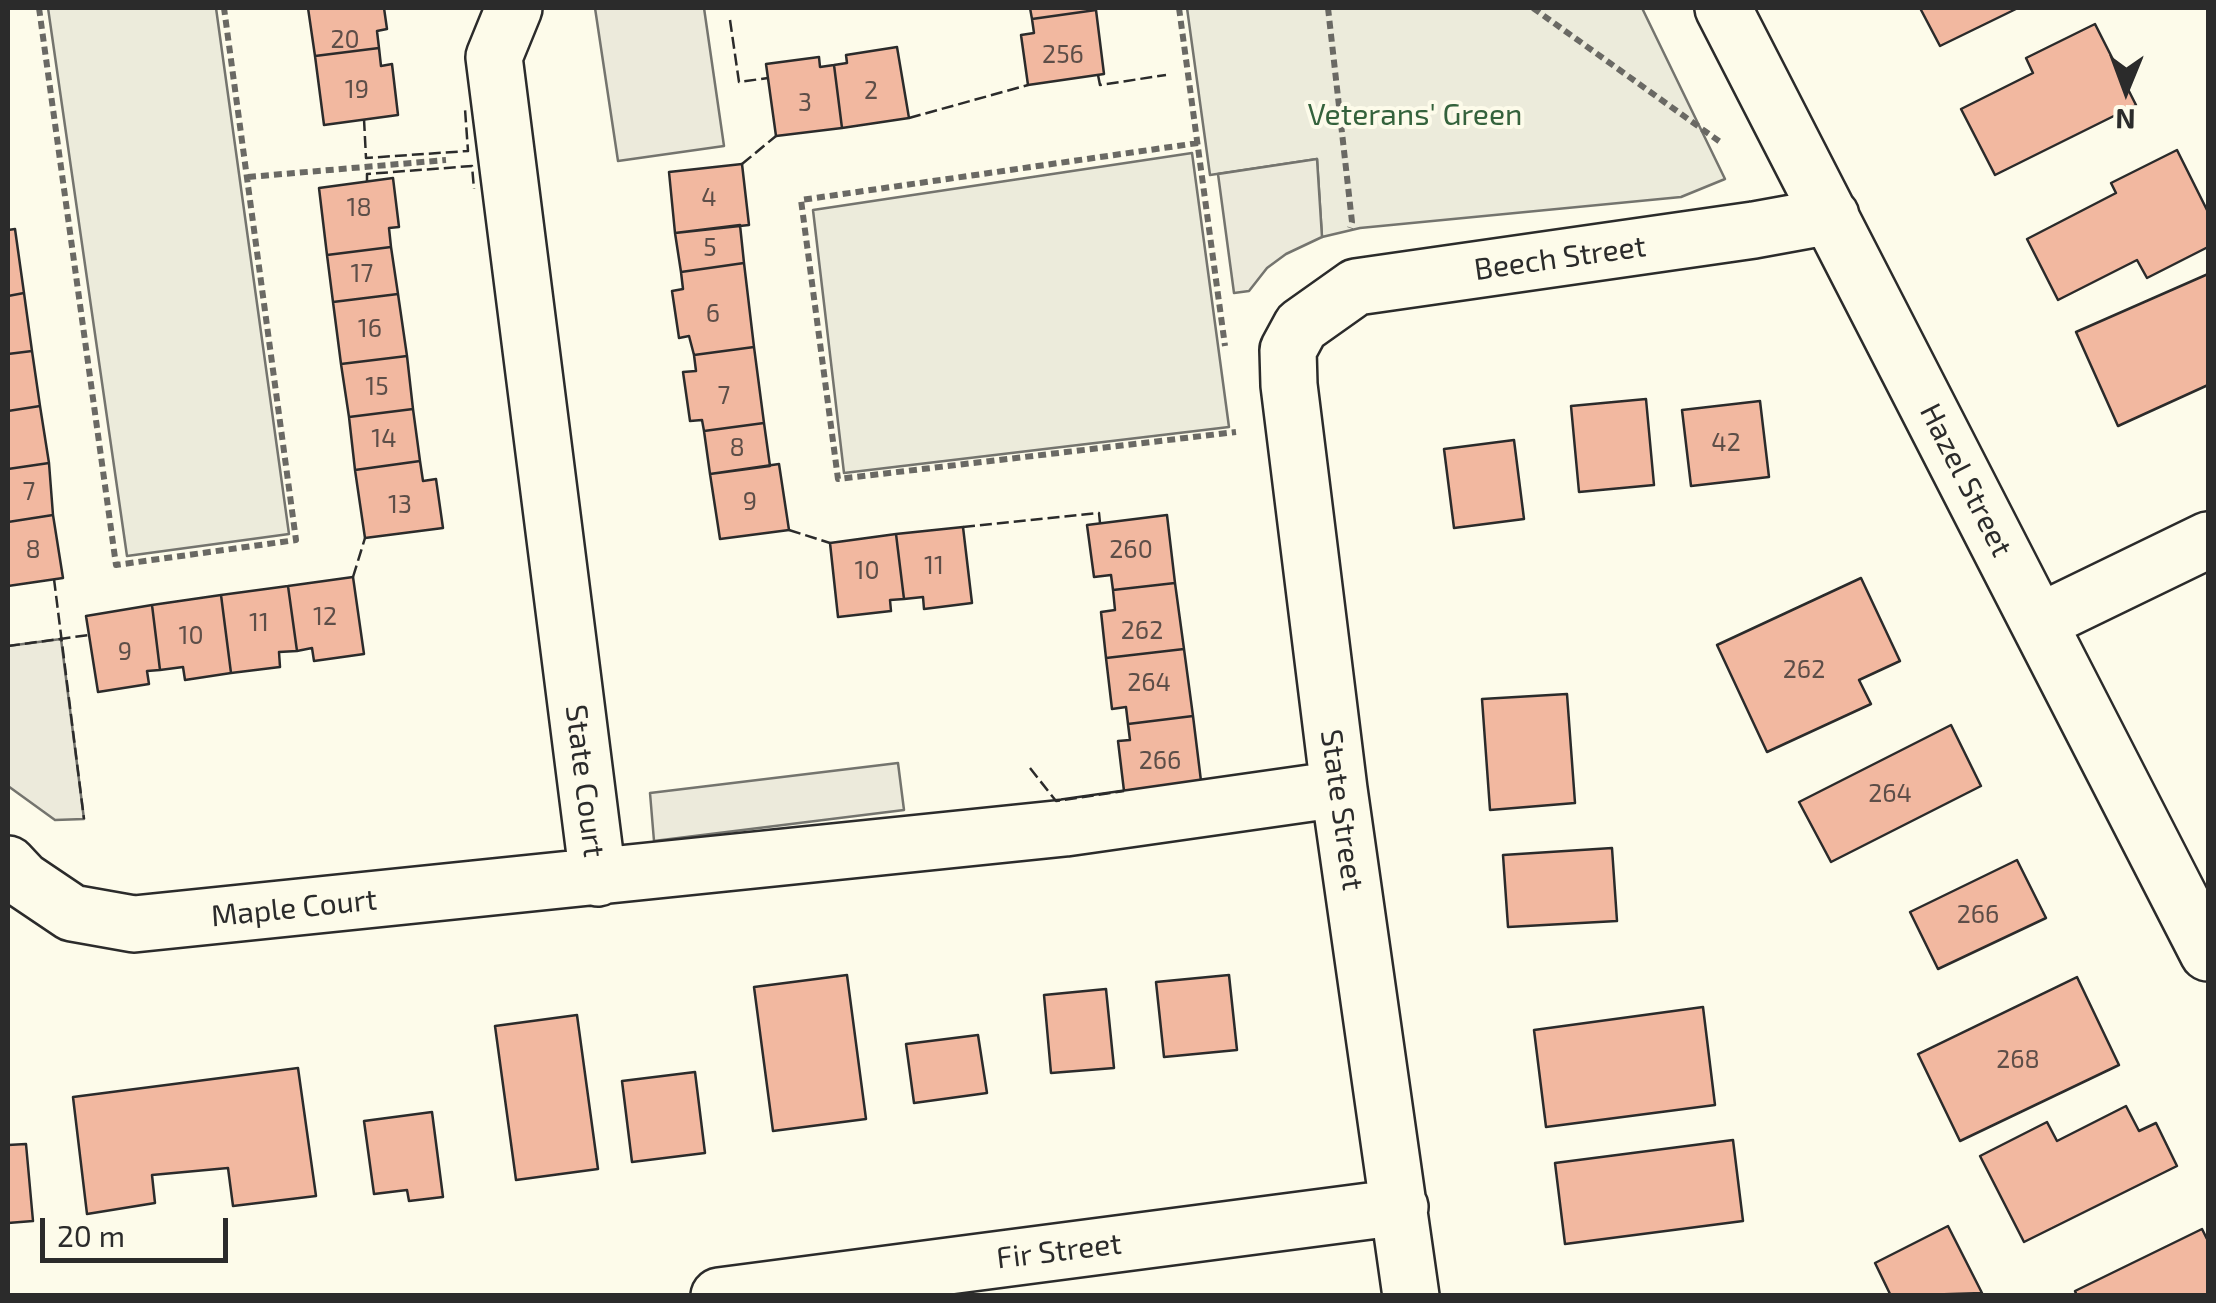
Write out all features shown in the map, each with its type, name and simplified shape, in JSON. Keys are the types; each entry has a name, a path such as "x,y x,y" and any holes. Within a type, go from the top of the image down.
{"street":[{"name":"State Court","path":"514,8 494,57 598,878 1064,828 1338,790"},
{"name":"Hazel Street","path":"1723,8 2208,953"},
{"name":"Beech Street","path":"1300,326 1356,286 1831,216"},
{"name":"State Street","path":"1300,326 1288,350 1289,385 1338,790 1411,1296"},
{"path":"2039,622 2208,540"},
{"name":"Maple Court","path":"8,864 72,913 134,924 598,878"},
{"name":"Fir Street","path":"718,1296 1400,1207"}],"path":[{"path":"40,8 116,565 296,540 224,8"},
{"path":"1180,8 1226,356"},
{"path":"1328,8 1350,228"},
{"path":"1533,8 1728,148"},
{"path":"1198,144 801,200 838,479 1236,432 1234,413"},
{"path":"248,177 504,155"}],"green space":[{"path":"48,8 216,8 289,534 127,556"},
{"name":"Veterans' Green","path":"1187,8 1642,8 1725,179 1681,197 1360,228 1322,237 1317,159 1210,175"},
{"path":"1192,153 1229,427 844,473 813,210"}],"shaded area":[{"path":"595,8 704,8 724,146 618,161"},
{"path":"1317,159 1322,237 1267,268 1249,291 1234,293 1218,174"},
{"path":"61,639 84,819 55,820 8,786 8,646"},
{"path":"898,763 904,810 654,841 650,793"}],"building":[{"path":"308,8 384,8 387,29 377,31 379,48 315,56"},
{"path":"1030,8 1095,8 1096,10 1032,19"},
{"path":"1920,8 2018,8 1940,46"},
{"path":"1096,10 1104,74 1028,85 1021,35 1034,33 1032,19"},
{"path":"2095,24 2136,105 1995,175 1961,109 2033,73 2026,58"},
{"path":"897,47 909,118 842,128 834,65 847,63 846,55"},
{"path":"379,48 381,66 392,64 398,115 324,125 315,56"},
{"path":"819,57 820,67 834,65 842,128 776,136 766,64"},
{"path":"2177,150 2208,212 2208,247 2147,278 2137,260 2058,300 2027,239 2116,193 2111,183"},
{"path":"742,164 749,225 675,233 669,172"},
{"path":"393,178 399,227 389,228 391,247 327,255 319,188"},
{"path":"740,225 744,263 681,272 675,233"},
{"path":"15,229 24,293 8,296 8,230"},
{"path":"391,247 398,294 333,302 327,255"},
{"path":"744,263 754,347 694,355 689,336 679,338 672,291 683,289 681,272"},
{"path":"2208,274 2208,385 2118,426 2076,332"},
{"path":"24,293 32,351 8,354 8,296"},
{"path":"398,294 407,356 341,364 333,302"},
{"path":"754,347 764,423 704,431 702,420 690,421 683,372 696,371 694,355"},
{"path":"32,351 40,406 8,411 8,354"},
{"path":"407,356 413,409 349,417 341,364"},
{"path":"1646,399 1654,485 1579,492 1571,406"},
{"path":"1760,401 1769,477 1691,486 1682,410"},
{"path":"40,406 49,463 8,469 8,411"},
{"path":"413,409 420,461 355,470 349,417"},
{"path":"764,423 770,466 710,474 704,431"},
{"path":"1514,440 1524,519 1454,528 1444,449"},
{"path":"420,461 423,481 436,479 443,528 365,538 355,470"},
{"path":"49,463 53,515 8,522 8,469"},
{"path":"779,464 789,530 720,539 710,474"},
{"path":"53,515 63,578 8,586 8,522"},
{"path":"1167,515 1175,583 1113,590 1111,575 1094,577 1087,525"},
{"path":"963,527 972,603 924,609 923,597 904,599 896,534"},
{"path":"896,534 904,599 890,600 891,611 838,617 830,543"},
{"path":"353,577 364,654 314,661 312,648 297,651 288,586"},
{"path":"1861,578 1900,661 1859,680 1871,704 1767,752 1717,645"},
{"path":"1175,583 1184,649 1106,658 1101,612 1115,610 1113,590"},
{"path":"288,586 297,651 279,652 280,667 231,673 221,595"},
{"path":"221,595 231,673 185,680 183,667 160,670 152,605"},
{"path":"152,605 160,670 147,671 149,684 98,692 86,616"},
{"path":"1184,649 1193,716 1128,724 1126,707 1112,709 1106,658"},
{"path":"1567,694 1575,803 1490,810 1482,699"},
{"path":"1193,716 1201,781 1124,791 1118,741 1130,740 1128,724"},
{"path":"1951,725 1981,786 1831,862 1799,802"},
{"path":"1612,848 1617,921 1508,927 1503,855"},
{"path":"2017,860 2046,918 1938,969 1910,912"},
{"path":"847,975 866,1119 773,1131 754,987"},
{"path":"1229,975 1237,1050 1164,1057 1156,982"},
{"path":"2077,977 2119,1065 1960,1141 1918,1054"},
{"path":"1106,989 1114,1068 1051,1073 1044,995"},
{"path":"1703,1007 1715,1105 1546,1127 1534,1030"},
{"path":"577,1015 598,1169 516,1180 495,1026"},
{"path":"978,1035 987,1093 914,1103 906,1044"},
{"path":"298,1068 316,1196 233,1206 228,1168 152,1175 155,1203 87,1214 73,1097"},
{"path":"695,1072 705,1153 632,1162 622,1081"},
{"path":"2126,1106 2139,1131 2156,1123 2177,1166 2024,1242 1980,1156 2047,1122 2057,1141"},
{"path":"432,1112 443,1197 409,1201 407,1190 374,1194 364,1121"},
{"path":"1733,1140 1743,1221 1565,1244 1555,1163"},
{"path":"26,1144 33,1221 8,1223 8,1145"},
{"path":"1948,1226 1982,1293 1891,1296 1875,1263"},
{"path":"2202,1229 2208,1241 2208,1296 2077,1296 2075,1291"}],"fence":[{"path":"730,20 739,82 768,78"},
{"path":"1098,75 1100,85 1166,75"},
{"path":"909,118 1028,85"},
{"path":"364,119 366,158 468,151 465,109"},
{"path":"742,164 776,136"},
{"path":"367,182 367,174 472,166 474,189"},
{"path":"963,527 1099,513 1100,523"},
{"path":"789,530 830,543"},
{"path":"353,577 365,538"},
{"path":"54,579 84,819"},
{"path":"8,646 89,635"},
{"path":"1030,768 1056,801 1124,791"}]}
